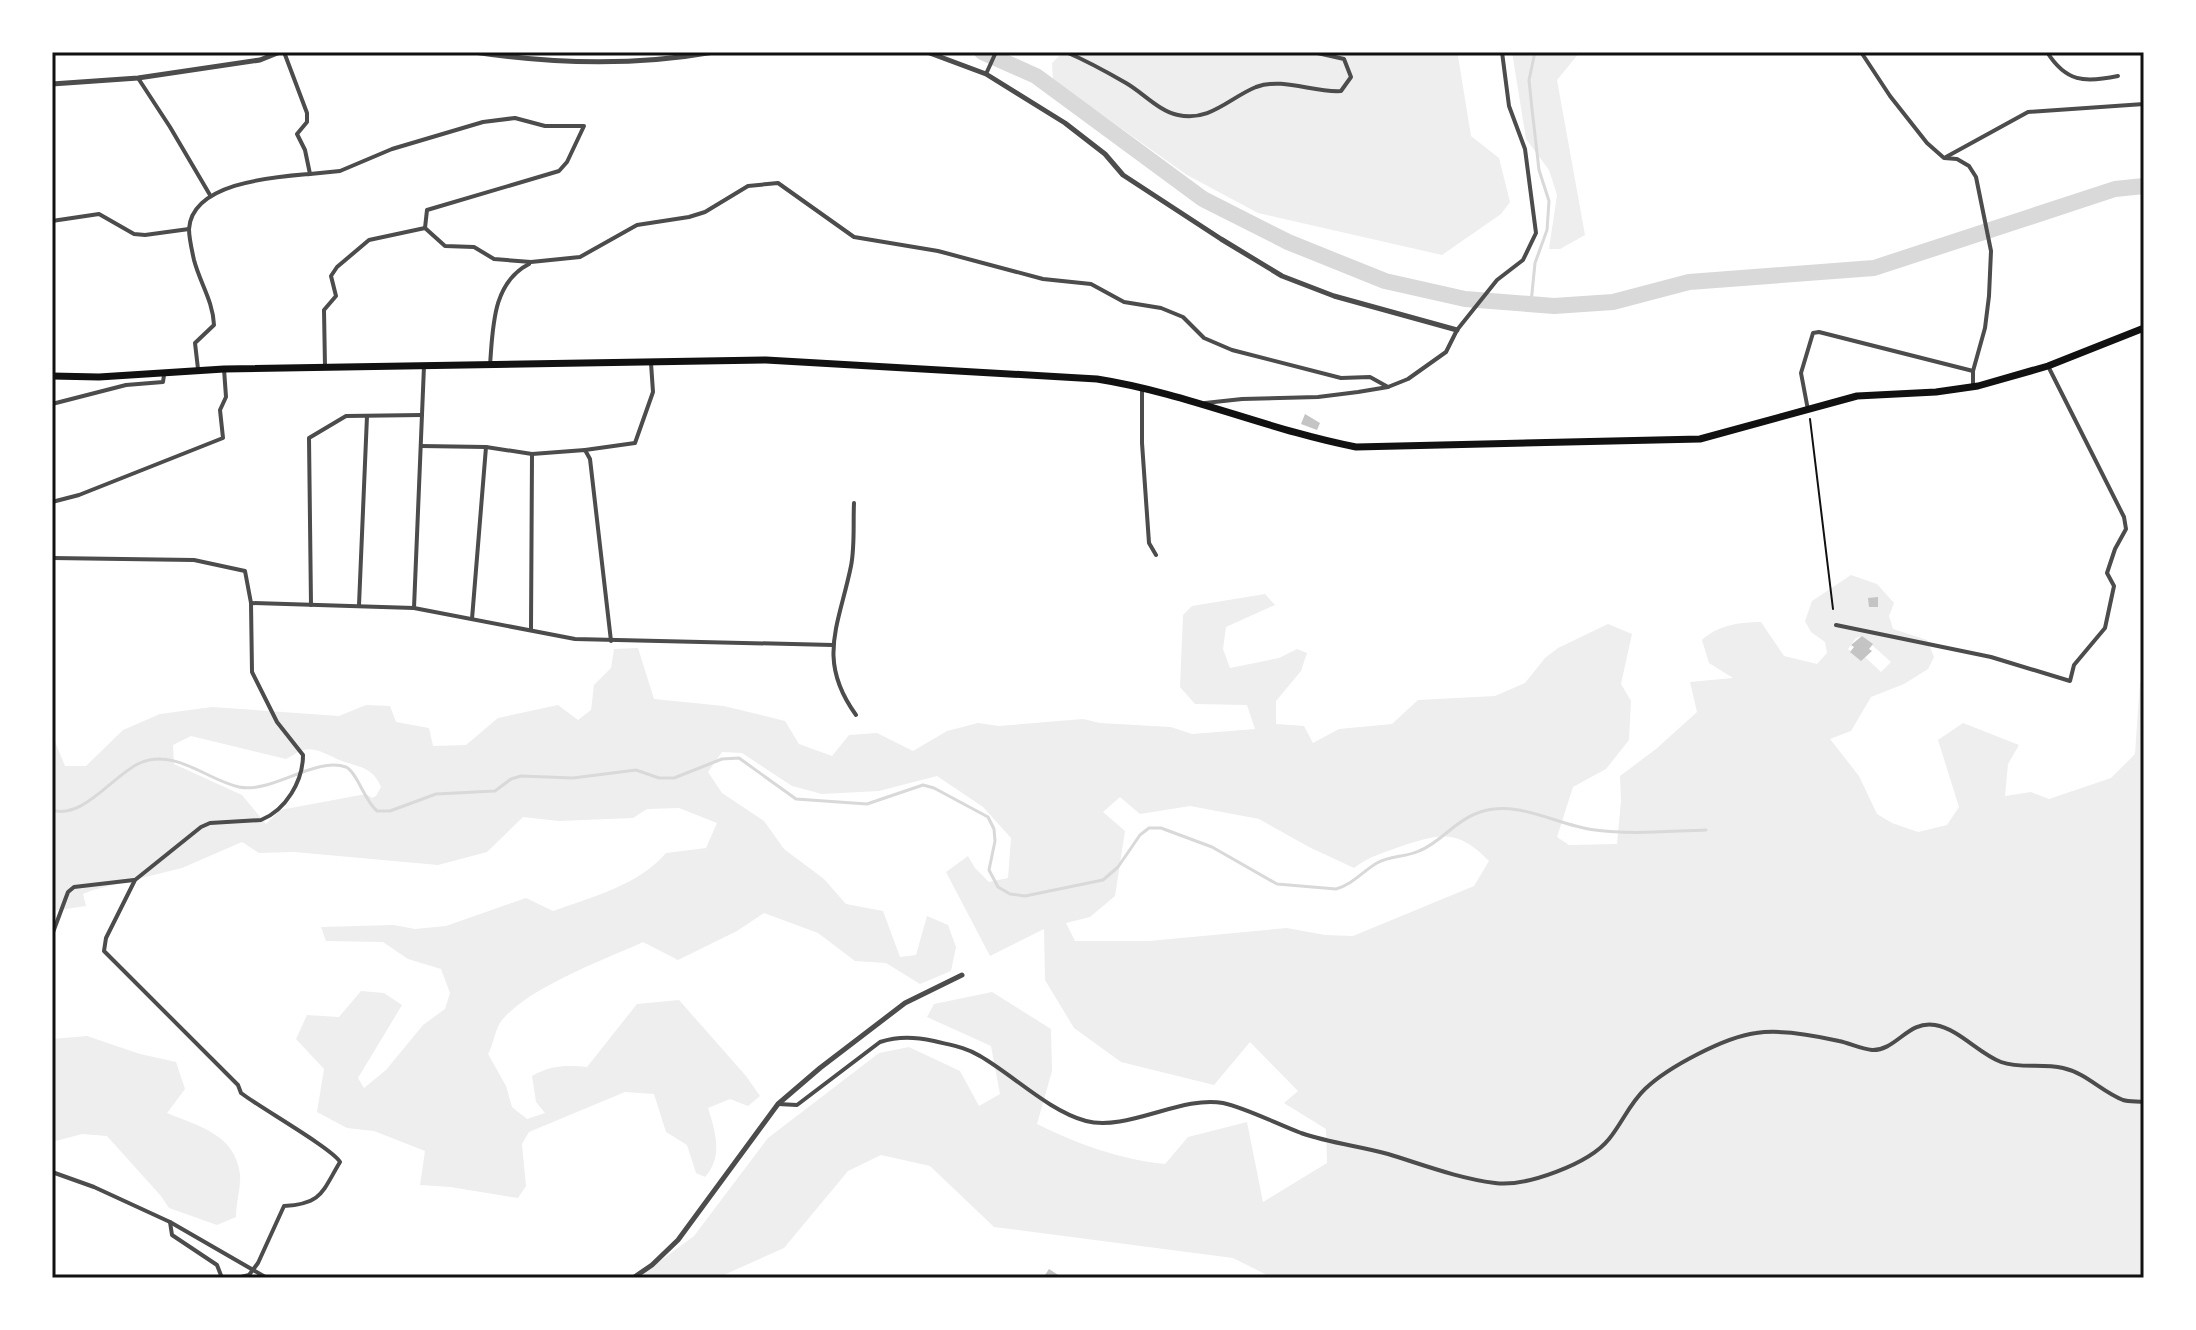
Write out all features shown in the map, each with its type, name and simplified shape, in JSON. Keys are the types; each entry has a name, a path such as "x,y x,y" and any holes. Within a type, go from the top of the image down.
{"main road":[{"path":"52,376 99,377 224,369 766,360 1097,379 1142,386 1322,441 1356,447 1700,439 1857,396 1973,387 2048,366 2144,328"}],"street":[{"path":"52,84 138,78 260,60 282,52 307,113 307,122 297,134 305,150 310,174"},
{"path":"474,52 590,63 714,52"},
{"path":"927,52 986,74 1065,123 1105,154 1123,175 1282,276 1334,296 1460,327"},
{"path":"986,74 996,52"},
{"path":"1066,52 1127,83 1173,115 1191,117 1212,112 1256,87 1270,84 1322,92 1341,91 1351,77 1347,62 1341,56 1313,52"},
{"path":"1202,404 1242,399 1318,397 1388,387 1408,379 1446,352 1460,327 1497,280 1523,260 1536,233 1525,149 1509,106 1502,52"},
{"path":"1861,52 1917,131 1944,158 1957,159 1969,166 1976,177 1991,251 1985,328 1973,371 1973,387"},
{"path":"2047,52 2059,71 2090,82 2118,76"},
{"path":"138,78 210,195"},
{"path":"1944,158 2028,112 2144,104"},
{"path":"198,372 195,343 214,325 214,316 194,260 189,229 194,212 210,195 242,184 340,171 392,149 483,122 515,118 545,126 584,126 567,162 559,171 427,210 425,228"},
{"path":"425,228 445,246 474,247 494,259 531,262 580,257 637,225 689,217 705,212 748,186 778,183 854,237 938,251 1043,279 1091,284 1124,302 1161,308 1183,317 1204,338 1232,350 1341,378 1370,377 1388,387"},
{"path":"52,221 99,214 134,234 189,229"},
{"path":"325,368 324,310 336,296 331,276 337,267 369,240 425,228"},
{"path":"490,366 503,286 515,271 531,262"},
{"path":"1808,410 1801,373 1813,333 1973,371"},
{"path":"421,446 486,447 532,454 635,443 653,392 651,362"},
{"path":"414,608 424,365"},
{"path":"1836,625 1991,657 2070,681 2074,665 2105,628 2114,586 2107,573 2126,529 2124,517 2105,475 2089,450 2048,366"},
{"path":"52,502 79,495 223,438 220,410 226,397 224,369"},
{"path":"52,404 126,385 163,382 164,374"},
{"path":"1142,386 1142,443 1149,543 1156,555"},
{"path":"311,605 309,438 346,416 422,415"},
{"path":"359,606 367,416"},
{"path":"472,619 486,447"},
{"path":"585,450 590,459 611,641"},
{"path":"531,629 532,454"},
{"path":"854,503 852,563 833,645 835,679 856,715"},
{"path":"52,558 194,560 245,571 251,603 252,672 277,722 303,755 300,781 269,817 210,823 201,827 135,880 106,938 104,951 213,1059 238,1085 241,1093 335,1155 340,1162 322,1192 306,1204 284,1206 258,1263 249,1275 237,1278"},
{"path":"251,603 414,608 575,639 833,645"},
{"path":"52,935 65,898 74,887 135,880"},
{"path":"633,1278 678,1240 778,1104 905,1003 962,975"},
{"path":"778,1104 797,1105 880,1042 896,1037 921,1038 964,1048 981,1056 1064,1111 1086,1121 1104,1122 1197,1103 1222,1103 1332,1143 1388,1154 1461,1178 1501,1184 1530,1180 1600,1149 1638,1097 1661,1076 1727,1042 1754,1033 1779,1032 1878,1050 1913,1027 1936,1025 2000,1061 2065,1068 2090,1079 2125,1101 2144,1102"},
{"path":"52,1172 94,1187 170,1222 267,1278"},
{"path":"170,1222 172,1235 217,1265 222,1278"}],"path":[{"path":"1808,410 1833,609"}],"shaded area":[{"path":"1063,52 1462,52 1458,56 1471,136 1499,158 1510,202 1501,214 1442,255 1258,213 1187,175 1053,80 1052,63"},
{"path":"1512,52 1580,52 1557,80 1585,235 1560,249 1549,249 1557,195 1549,170 1526,139"},
{"path":"1851,575 1877,584 1894,603 1889,616 1893,629 1927,640 1934,657 1928,669 1904,684 1871,697 1851,731 1830,739 1859,776 1877,814 1918,832 1947,825 1959,807 1938,740 1963,723 2019,745 2008,764 2005,796 2031,792 2049,799 2111,778 2135,754 2140,682 2144,679 2144,1278 1268,1278 1233,1258 994,1227 930,1166 881,1155 848,1171 784,1248 717,1278 637,1278 694,1236 768,1138 879,1053 909,1047 960,1071 979,1106 1000,1094 991,1046 927,1017 934,1004 992,992 1051,1029 1052,1071 1037,1124 1099,1150 1165,1164 1188,1137 1247,1122 1263,1202 1327,1163 1326,1129 1284,1103 1298,1091 1250,1042 1214,1085 1121,1062 1074,1028 1045,980 1044,929 990,956 946,872 968,856 989,882 1008,878 1011,838 983,807 937,776 879,791 822,794 792,786 742,753 722,752 708,772 722,793 764,821 784,849 824,879 846,904 883,911 900,957 916,955 927,916 948,925 956,947 951,971 920,984 886,963 855,961 818,933 764,913 737,931 678,960 643,942 549,985 530,996 500,1023 488,1054 506,1086 512,1107 527,1119 545,1113 536,1102 532,1076 559,1067 587,1067 637,1004 679,1000 760,1096 748,1106 730,1099 708,1108 716,1153 705,1177 696,1173 687,1145 666,1132 654,1094 625,1092 529,1132 522,1144 526,1186 518,1198 420,1185 425,1151 374,1131 347,1128 317,1112 324,1069 296,1039 307,1015 339,1017 361,991 384,993 402,1005 358,1078 364,1088 386,1070 423,1025 445,1009 450,993 441,969 408,959 383,942 326,941 321,927 394,925 415,929 446,926 526,898 553,911 629,882 666,853 706,848 717,823 679,808 647,809 633,818 559,821 523,817 487,852 438,865 294,852 259,853 242,842 182,868 83,894 86,906 52,911 52,734 65,766 86,766 123,730 160,714 212,707 339,716 366,705 390,706 396,722 429,728 433,746 466,745 498,718 558,705 578,720 591,710 594,685 611,668 614,649 638,648 654,699 724,706 785,721 799,744 832,756 849,735 877,733 913,751 947,731 978,723 999,726 1083,719 1100,723 1171,727 1192,734 1255,729 1247,705 1195,704 1180,687 1183,615 1192,606 1265,594 1275,605 1226,627 1223,649 1230,668 1279,658 1297,649 1307,653 1301,671 1276,701 1276,724 1304,726 1313,743 1339,729 1392,724 1418,700 1495,696 1525,683 1545,658 1558,648 1608,624 1632,634 1621,684 1631,701 1629,740 1606,769 1573,787 1557,837 1569,845 1617,844 1620,776 1697,712 1690,682 1733,678 1709,663 1702,640 1730,625 1761,622 1784,656 1817,664 1827,653 1825,642 1811,632 1805,621 1812,601","holes":["1862,636 1891,662 1881,672 1864,656 1860,660 1848,649 1856,638","191,736 286,759 307,749 315,750 366,770 381,787 372,798 366,794 280,810 266,824 242,795 174,764 173,745","1120,797 1140,814 1190,806 1259,819 1354,868 1381,853 1437,837 1467,843 1489,861 1474,886 1353,936 1287,928 1149,941 1075,941 1066,923 1090,917 1115,896 1125,831 1103,812"]},
{"path":"87,1036 140,1054 176,1062 185,1089 167,1113 213,1133 231,1149 240,1174 236,1217 217,1225 169,1208 107,1136 82,1134 52,1142 52,1039"}],"building":[{"path":"1305,414 1320,423 1317,430 1301,424"},
{"path":"1878,597 1878,607 1869,607 1868,598"},
{"path":"1862,636 1873,644 1869,649 1872,651 1861,661 1850,652 1854,647 1851,645"},
{"path":"1049,1269 1063,1278 1043,1278"}],"waterway":[{"path":"982,52 1036,76 1203,199 1288,242 1385,281 1465,299 1554,306 1613,302 1689,282 1874,268 2115,189 2144,186"},
{"path":"1531,303 1535,263 1547,230 1549,201 1539,170 1529,80 1535,52"},
{"path":"52,810 75,809 130,769 153,759 178,762 227,783 252,788 321,766 346,767 354,774 377,811 390,811 436,794 495,791 521,776 573,778 636,770 659,778 674,778 722,759 739,758 796,799 867,804 923,785 934,788 988,817 995,841 989,870 998,887 1010,894 1025,896 1103,880 1118,867 1140,835 1149,828 1161,828 1212,847 1277,884 1336,889 1372,866 1427,847 1467,818 1491,810 1521,810 1580,827 1609,831 1706,830"}]}
